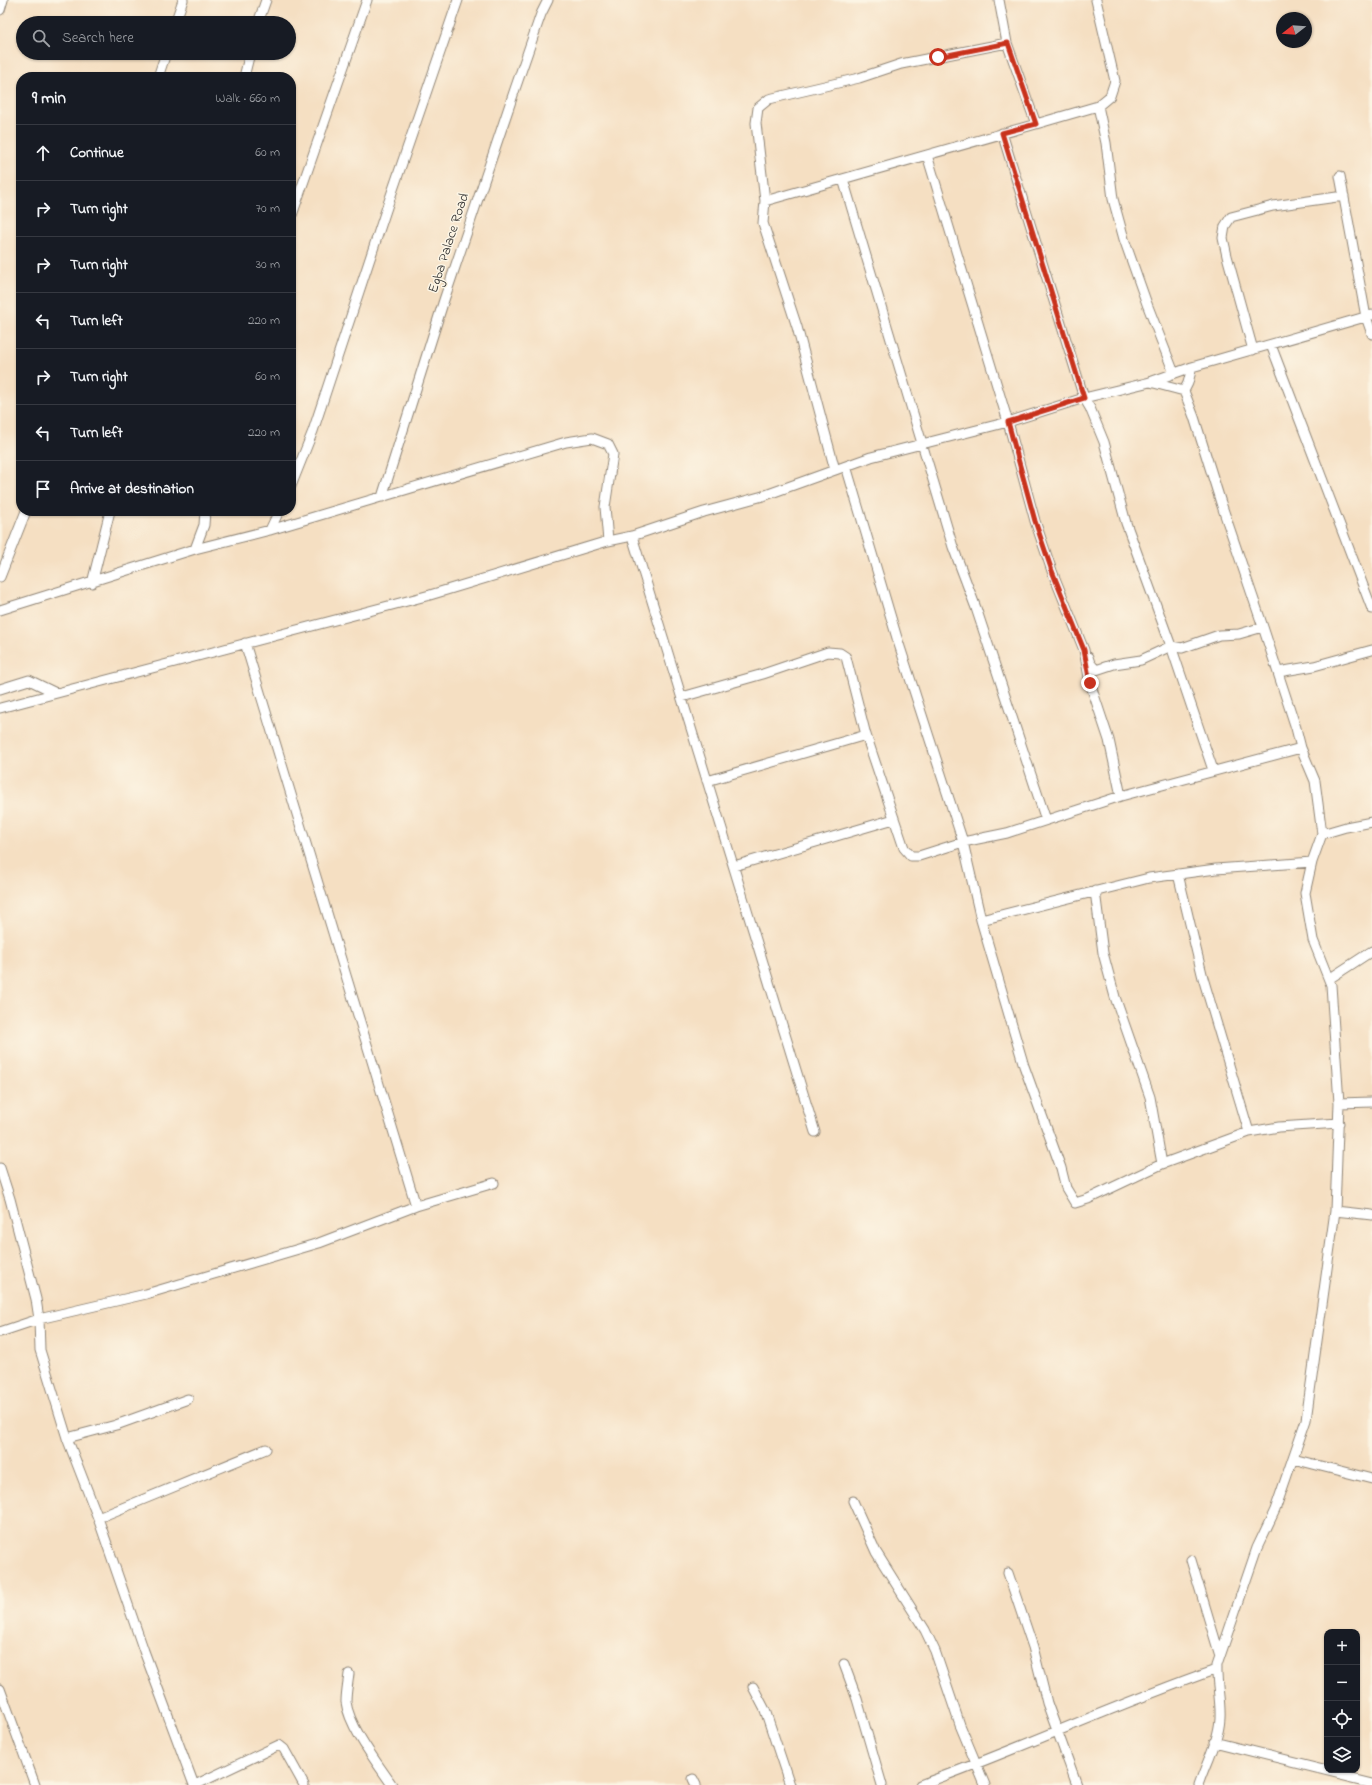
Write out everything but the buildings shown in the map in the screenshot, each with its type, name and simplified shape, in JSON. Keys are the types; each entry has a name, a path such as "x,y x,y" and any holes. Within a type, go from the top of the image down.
{"street":[{"path":"0,10 3,0"},
{"path":"177,16 183,0"},
{"path":"260,16 266,0"},
{"path":"296,204 367,0"},
{"path":"296,474 313,431 382,222 458,0"},
{"name":"Egba Palace Road","path":"382,496 444,300 512,97 541,14 548,0"},
{"path":"999,0 1008,43 1036,124"},
{"path":"765,201 1098,106 1110,96 1114,81 1096,0"},
{"path":"835,470 797,327 763,223 765,201 756,123 758,108 769,99 859,78 901,64 1008,43"},
{"path":"160,72 164,60"},
{"path":"245,72 248,60"},
{"path":"1098,106 1106,143 1113,199 1124,239 1174,373"},
{"path":"1002,133 1084,398 1090,408 1104,442 1126,523 1171,646 1213,770"},
{"path":"927,155 1008,422 1035,521 1052,571 1084,650 1090,683 1109,740 1121,796"},
{"path":"1340,176 1372,334"},
{"path":"843,179 953,546 976,608 1046,820"},
{"path":"1253,350 1227,256 1223,238 1225,226 1231,217 1259,210 1344,196"},
{"path":"0,708 430,595 608,541 632,536 704,512 763,496 871,457 1008,422 1084,398 1150,382 1192,367 1369,316"},
{"path":"1271,345 1372,609"},
{"path":"1192,367 1188,383 1184,391 1194,417 1220,503 1278,672 1301,748 1315,781 1322,834 1312,862 1305,893 1313,940 1329,979 1339,1103 1335,1210 1309,1407 1306,1420 1275,1510 1257,1548 1220,1656 1216,1677 1220,1718 1214,1742 1199,1785"},
{"path":"1150,382 1184,391"},
{"path":"0,610 92,583 195,549 270,530 566,442 592,438 608,444 613,454 605,507 608,541"},
{"path":"846,466 898,638 963,842 981,920 1024,1066 1061,1168 1066,1188 1075,1203 1088,1199 1162,1164 1249,1132 1279,1127 1339,1123"},
{"path":"0,577 24,516"},
{"path":"92,583 109,516"},
{"path":"195,549 204,525 205,516"},
{"path":"270,530 277,516"},
{"path":"632,536 815,1132"},
{"path":"1044,537 1066,603 1090,663 1096,670 1114,664 1140,660 1171,646 1182,648 1219,635 1239,634 1263,627"},
{"path":"245,643 416,1206"},
{"path":"1278,672 1314,666 1372,650"},
{"path":"682,697 763,674 828,652 840,653 846,657 866,735 904,848 911,856 919,856 963,842 1007,833 1121,796 1213,770 1301,748"},
{"path":"0,689 24,680 29,680 56,693"},
{"path":"707,781 866,735"},
{"path":"734,866 894,819"},
{"path":"1322,834 1346,827 1372,822"},
{"path":"981,920 1149,878 1216,869 1312,862"},
{"path":"1178,874 1203,978 1249,1132"},
{"path":"1095,891 1103,953 1115,997 1150,1097 1162,1164"},
{"path":"1329,979 1372,951"},
{"path":"1339,1103 1372,1102"},
{"path":"0,1168 36,1298 39,1319 40,1350 67,1438 98,1518 144,1651 195,1785 278,1745 284,1749 304,1785"},
{"path":"0,1332 39,1319 146,1294 319,1243 416,1206 494,1183"},
{"path":"1335,1210 1372,1215"},
{"path":"67,1438 116,1425 188,1399"},
{"path":"98,1518 266,1449"},
{"path":"1293,1459 1372,1479"},
{"path":"853,1501 876,1552 925,1630 935,1651 960,1725 977,1764 984,1785"},
{"path":"1191,1560 1220,1656"},
{"path":"1008,1573 1033,1647 1047,1703 1078,1785"},
{"path":"844,1664 857,1699 882,1785"},
{"path":"920,1785 977,1764 1156,1690 1217,1669"},
{"path":"349,1674 346,1691 348,1710 361,1738 392,1785"},
{"path":"753,1687 765,1710 790,1785"},
{"path":"0,1689 35,1785"},
{"path":"1214,1742 1372,1781"}],"route":[{"path":"938,57 1008,43 1036,124 1002,133 1084,398 1008,422 1035,521 1052,571 1084,650 1090,683"}]}
